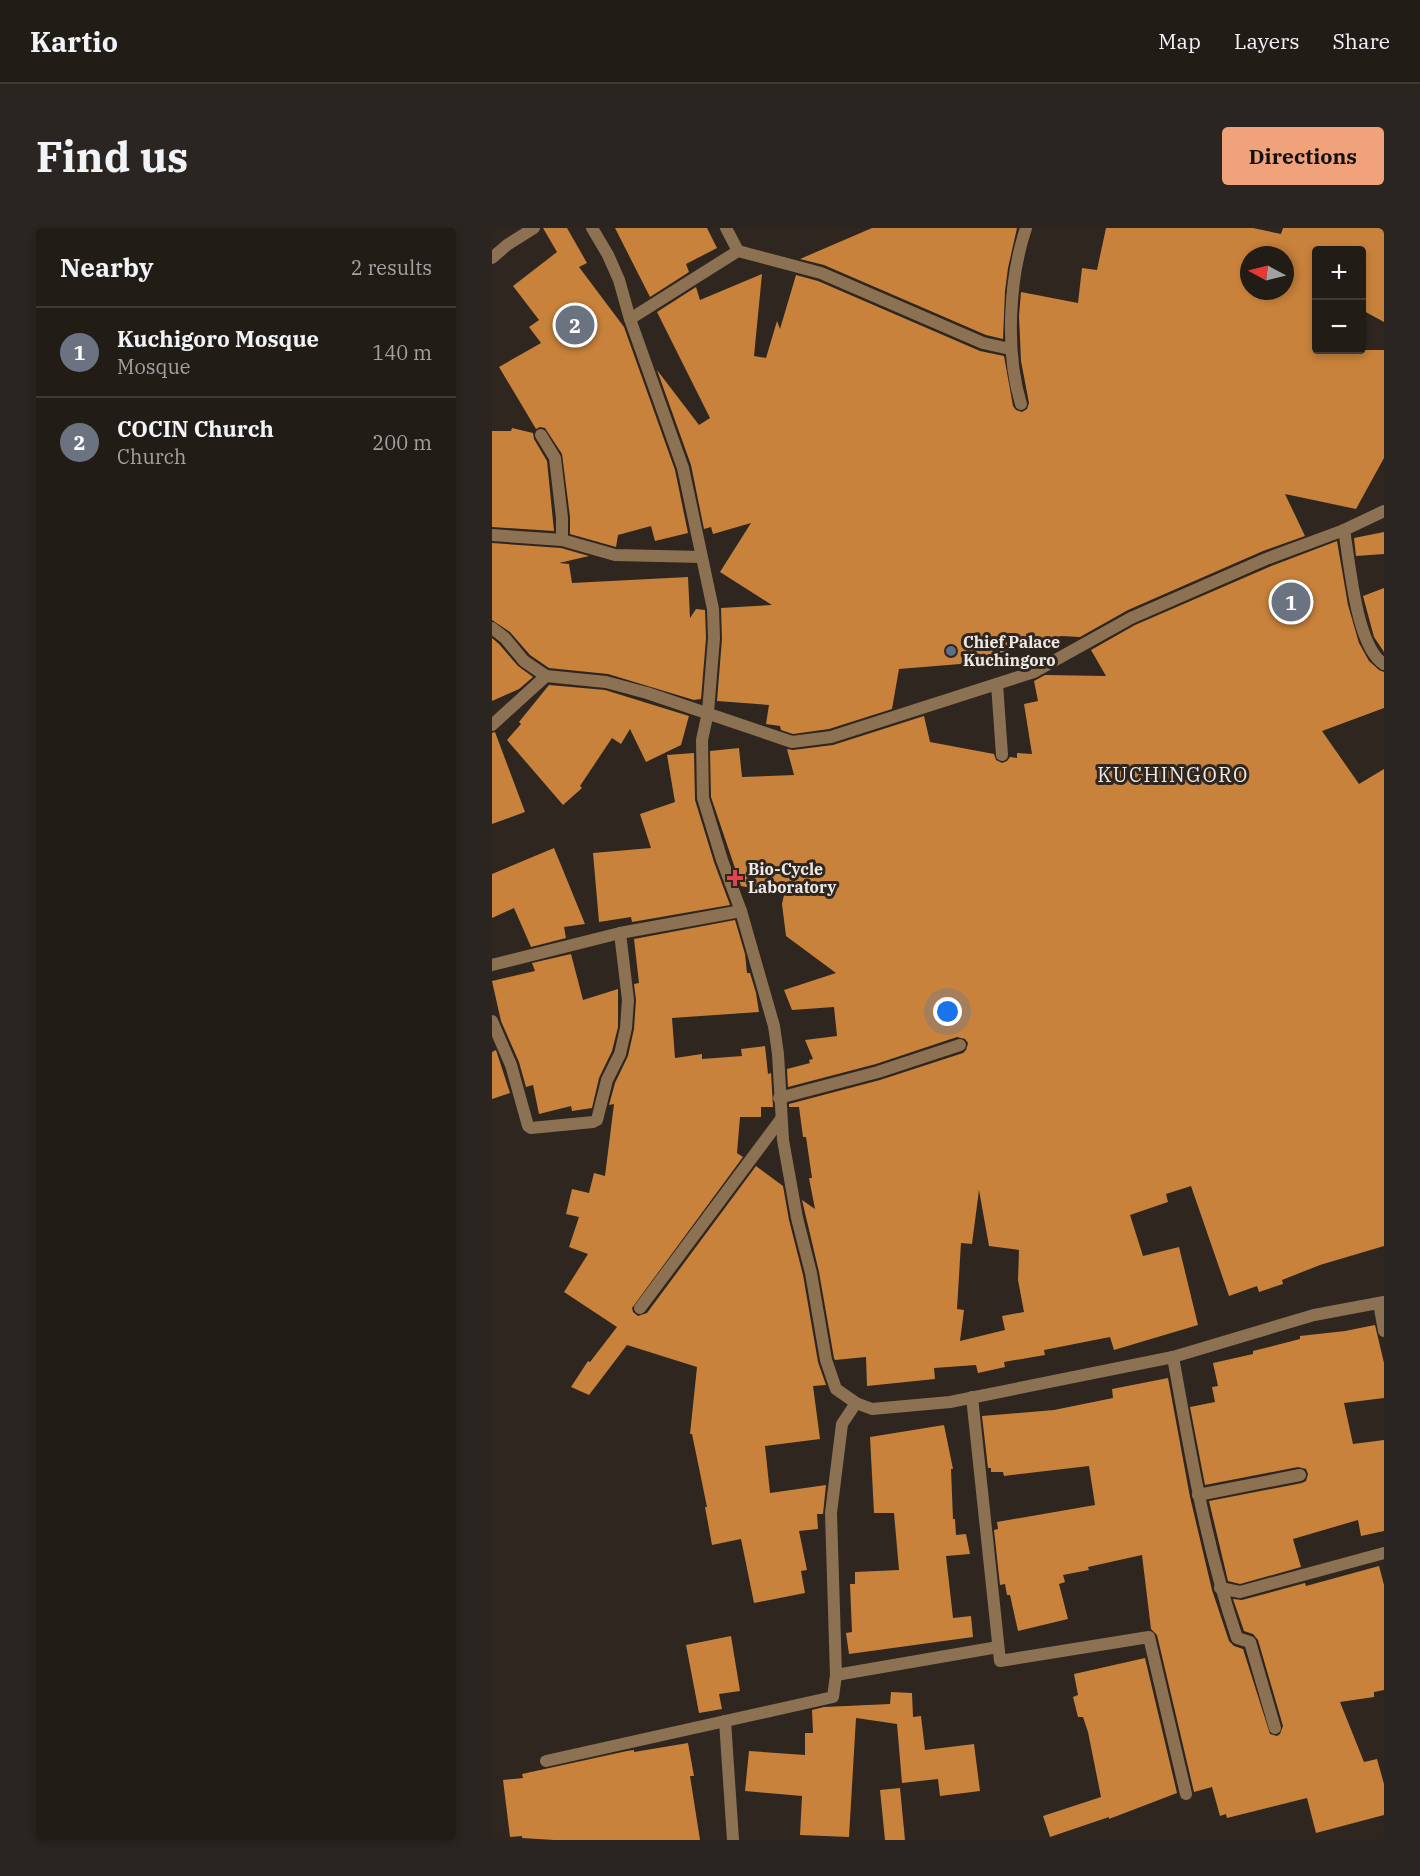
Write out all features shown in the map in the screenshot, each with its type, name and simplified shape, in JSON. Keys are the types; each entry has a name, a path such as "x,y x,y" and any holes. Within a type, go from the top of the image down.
{"street":[{"path":"492,258 507,245 534,228"},
{"path":"592,228 619,280 630,320 683,468 713,619 714,638 708,712 702,740 703,798 722,861 741,911 774,1026 783,1140 797,1218 811,1273 826,1360 836,1389 856,1403 872,1409 950,1402 1173,1357 1314,1315 1382,1302 1384,1330"},
{"path":"726,228 738,251"},
{"path":"1021,404 1010,349 1011,307 1026,228"},
{"path":"630,320 738,251 821,273 983,343 1010,349"},
{"path":"541,435 555,458 562,518 562,540"},
{"path":"492,628 505,638 524,661 546,676 606,682 708,712 778,738 792,742 807,741 831,737 1034,672 1131,618 1266,559 1344,530 1384,511"},
{"path":"1344,530 1361,629 1369,648 1384,664"},
{"path":"492,535 562,540 615,555 701,557"},
{"path":"492,725 546,676"},
{"path":"997,684 1002,755"},
{"path":"492,965 620,933 741,911"},
{"path":"492,1021 511,1065 528,1126 531,1128 597,1120 608,1080 620,1054 626,1028 628,1000 620,933"},
{"path":"779,1098 878,1072 960,1046"},
{"path":"640,1308 781,1119"},
{"path":"1173,1357 1198,1495 1220,1588 1236,1638 1250,1642 1275,1728"},
{"path":"972,1397 1000,1661 1149,1637 1186,1794"},
{"path":"546,1761 833,1697 836,1675 831,1513 842,1424 856,1403"},
{"path":"1198,1495 1300,1475"},
{"path":"1220,1588 1240,1592 1384,1553"},
{"path":"836,1675 998,1647"},
{"path":"725,1721 733,1840"}],"building":[{"path":"543,228 567,228 587,263 579,267 624,327 675,470 688,533 655,541 651,526 618,535 616,547 570,534 562,454 545,428 536,429 499,367 541,343 529,327 539,320 513,286 557,252"},
{"path":"615,228 707,228 717,248 686,264 689,272 650,297"},
{"path":"872,228 1017,228 1005,291 1003,339 986,335 824,265 800,259"},
{"path":"1106,228 1253,228 1281,234 1283,228 1384,228 1384,322 1366,312 1366,246 1312,246 1312,354 1366,354 1366,350 1384,350 1384,458 1356,509 1285,494 1305,536 1263,551 1128,610 1080,637 1061,636 960,664 899,669 892,709 829,729 793,734 781,730 780,726 766,724 769,705 717,701 722,639 721,608 772,605 720,572 751,523 713,534 711,527 704,529 691,465 657,370 699,425 710,418 657,312 696,287 700,300 762,274 754,356 766,358 777,321 780,329 796,275 818,281 980,351 1004,356 1013,406 1022,412 1027,409 1029,403 1021,361 1019,316 1021,292 1078,303 1082,268 1097,270"},
{"path":"512,428 533,433 547,461 554,531 492,527 492,431 511,431"},
{"path":"1384,532 1384,554 1356,556 1354,538"},
{"path":"1337,541 1348,605 1359,643 1369,661 1384,672 1384,708 1322,731 1359,784 1384,769 1384,1246 1320,1265 1282,1280 1283,1284 1259,1292 1257,1286 1229,1296 1191,1186 1166,1194 1168,1202 1130,1215 1143,1256 1179,1247 1198,1325 1114,1350 1110,1337 1044,1350 1045,1355 1004,1362 1005,1367 978,1373 976,1365 934,1368 935,1379 867,1386 866,1357 835,1360 834,1358 819,1272 802,1200 815,1209 809,1178 812,1178 806,1137 803,1137 799,1107 789,1107 789,1104 880,1080 963,1053 968,1043 965,1039 957,1037 876,1064 788,1087 787,1069 810,1063 809,1060 813,1059 805,1040 837,1036 834,1007 792,1010 784,990 836,973 786,936 782,904 784,895 741,886 711,797 710,751 739,748 742,777 794,775 787,749 833,745 924,716 930,742 994,754 996,760 1002,763 1010,757 1017,758 1017,753 1032,754 1024,704 1038,701 1034,681 1045,675 1106,676 1091,650 1135,625 1269,567","holes":["979,1190 989,1246 1019,1250 1018,1280 1024,1312 1002,1316 1005,1330 960,1341 964,1310 957,1309 961,1243 972,1244"]},
{"path":"492,543 561,548 589,556 559,563 569,564 572,583 688,577 690,618 696,609 705,610 706,638 701,699 694,700 608,674 549,668 530,655 510,632 492,620"},
{"path":"1384,588 1384,652 1374,637 1363,596"},
{"path":"492,638 518,666 533,677 519,689 492,701"},
{"path":"549,685 605,690 689,716 681,745 646,762 630,729 621,744 612,738 580,786 582,788 563,805 507,740"},
{"path":"495,732 525,812 492,824 492,733"},
{"path":"694,753 695,800 730,905 632,922 631,917 599,922 593,853 651,848 640,814 675,802 667,755"},
{"path":"554,848 585,924 564,927 566,938 531,947 514,908 492,918 492,874"},
{"path":"735,920 745,954 747,973 750,973 756,993 759,1012 672,1018 675,1058 702,1054 702,1059 742,1056 741,1049 765,1046 768,1074 771,1073 773,1107 761,1107 761,1117 740,1117 737,1153 743,1157 632,1308 638,1316 647,1313 756,1166 783,1186 803,1275 818,1362 826,1385 813,1386 820,1439 765,1446 770,1493 826,1485 823,1514 817,1514 818,1529 799,1531 807,1570 801,1571 805,1593 754,1603 741,1539 712,1545 705,1507 707,1507 692,1434 690,1434 697,1367 627,1345 589,1395 571,1387 588,1361 590,1362 617,1327 564,1292 588,1254 569,1247 579,1217 566,1214 572,1189 589,1193 594,1173 605,1176 614,1104 609,1105 615,1083 628,1056 634,1029 636,1000 634,984 639,983 634,939"},
{"path":"571,954 583,1000 618,989 618,1027 612,1051 599,1078 592,1108 572,1111 571,1106 539,1114 533,1085 526,1087 519,1062 501,1021 492,981 535,971 532,963"},
{"path":"496,1050 510,1093 492,1099 492,1052"},
{"path":"1375,1325 1384,1363 1384,1398 1344,1403 1353,1444 1384,1440 1384,1531 1361,1536 1358,1520 1293,1539 1301,1567 1240,1584 1228,1581 1209,1501 1302,1483 1306,1481 1308,1474 1306,1469 1298,1467 1205,1485 1190,1407 1215,1402 1212,1387 1218,1386 1213,1363 1253,1354 1253,1351 1300,1339 1300,1336"},
{"path":"1168,1378 1190,1497 1212,1590 1229,1641 1234,1646 1243,1649 1270,1734 1277,1736 1283,1726 1258,1640 1253,1634 1244,1631 1233,1599 1242,1600 1305,1583 1306,1586 1379,1566 1384,1585 1384,1690 1374,1692 1374,1697 1340,1702 1364,1762 1377,1759 1384,1784 1384,1815 1316,1833 1307,1798 1227,1818 1226,1814 1220,1816 1212,1787 1194,1792 1157,1635 1151,1629 1142,1555 1063,1575 1065,1582 1059,1584 1068,1619 1018,1631 1010,1595 1007,1595 1005,1584 1000,1585 994,1530 998,1529 997,1522 1095,1505 1089,1466 1004,1476 1003,1472 991,1472 991,1468 988,1468 982,1416 1054,1410 1113,1398 1112,1389"},
{"path":"944,1425 953,1469 951,1469 953,1519 955,1519 956,1535 966,1534 970,1554 946,1556 953,1618 971,1616 973,1637 849,1654 846,1633 852,1632 850,1584 855,1584 855,1572 899,1570 894,1513 874,1513 870,1437"},
{"path":"731,1636 740,1691 719,1694 722,1709 699,1713 686,1645"},
{"path":"1145,1658 1177,1793 1109,1819 1109,1817 1050,1837 1043,1816 1101,1797 1088,1732 1083,1717 1078,1717 1073,1697 1078,1695 1074,1674"},
{"path":"891,1692 912,1693 913,1717 921,1716 925,1750 974,1744 980,1791 940,1796 938,1779 902,1783 897,1724 856,1718 849,1837 800,1835 802,1796 745,1791 749,1751 805,1755 805,1733 813,1733 812,1710 824,1707 890,1704"},
{"path":"688,1743 694,1776 690,1776 700,1840 554,1840 522,1838 522,1836 510,1837 503,1780 523,1778 522,1774 627,1751 634,1750 634,1752"},
{"path":"900,1788 905,1840 885,1840 880,1790"}],"place":[{"name":"COCIN Church","path":"575,325"},
{"name":"Kuchigoro Mosque","path":"1291,602"},
{"name":"Chief Palace Kuchingoro","path":"951,651"},
{"name":"Bio-Cycle Laboratory","path":"735,878"}],"district":[{"name":"KUCHINGORO","path":"1173,775"}]}
